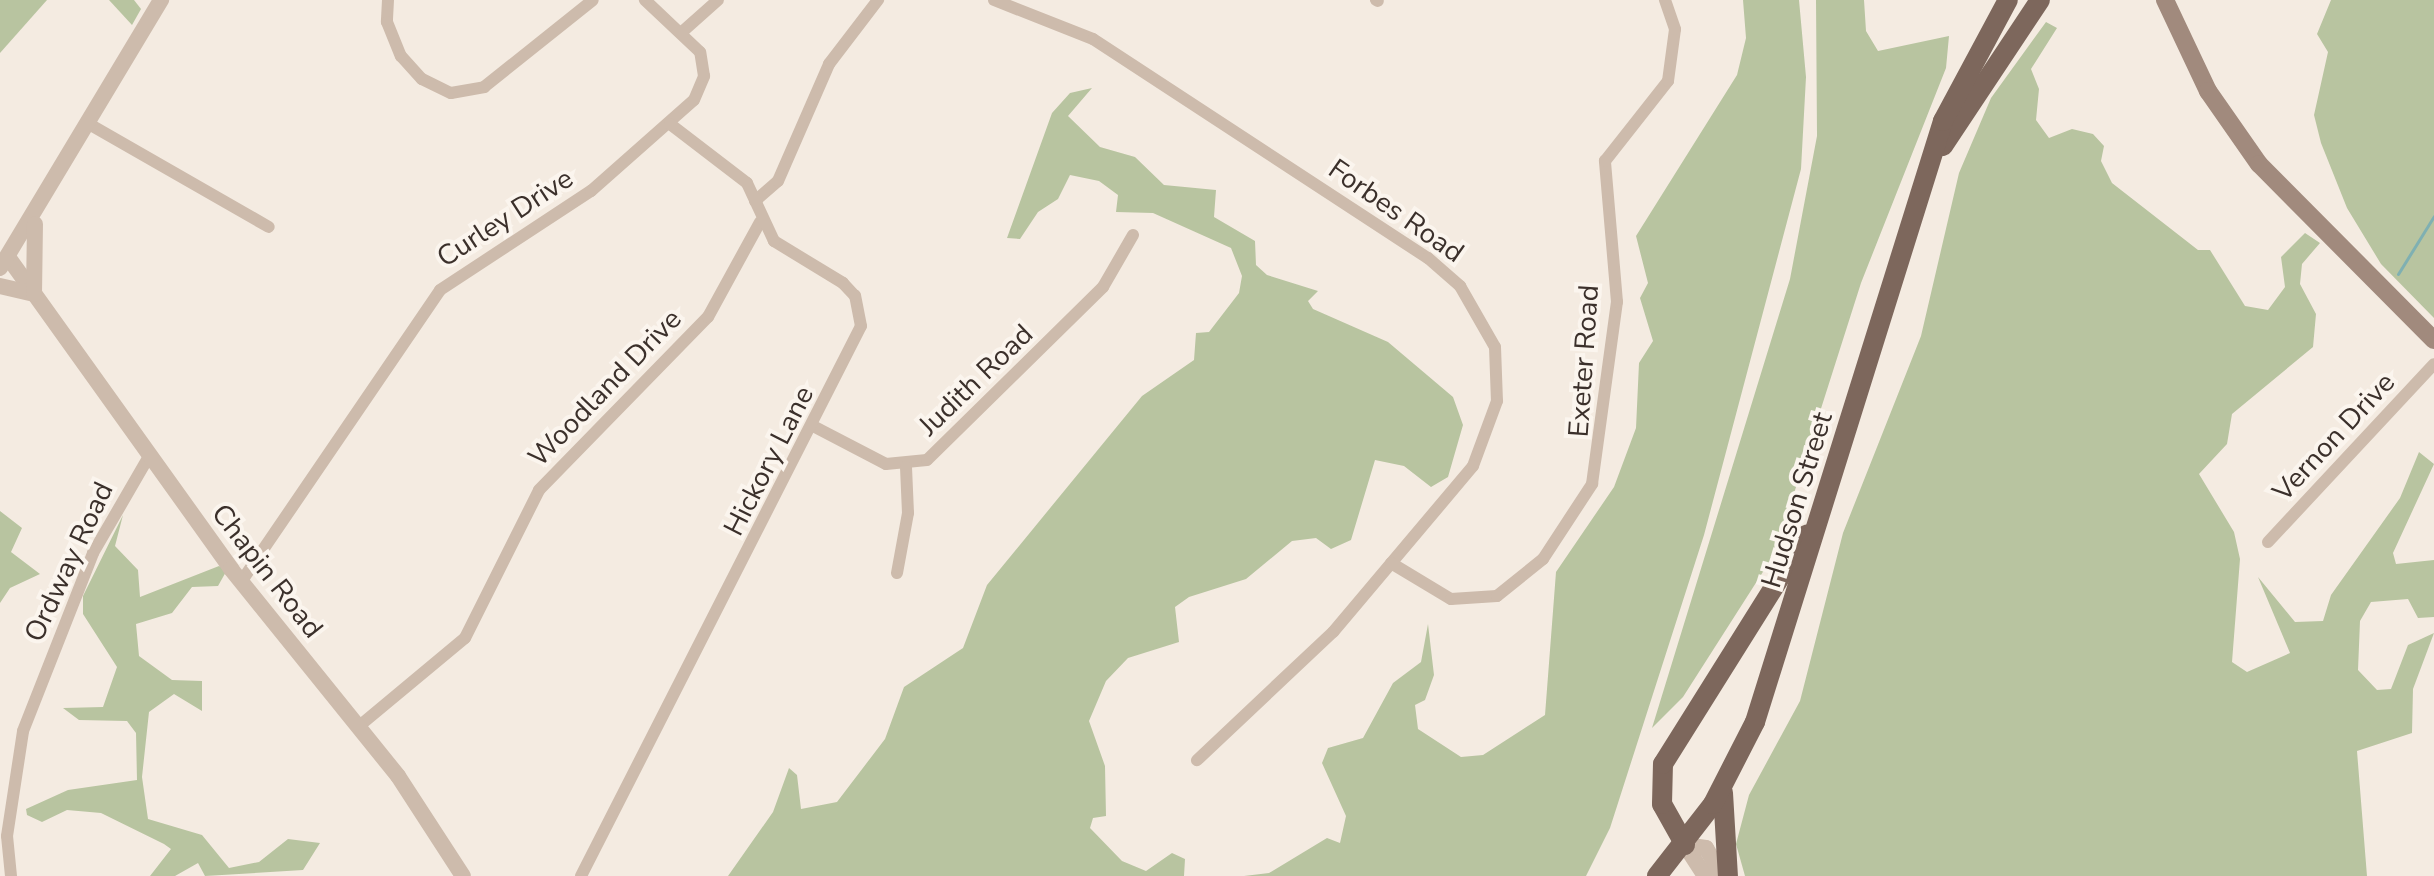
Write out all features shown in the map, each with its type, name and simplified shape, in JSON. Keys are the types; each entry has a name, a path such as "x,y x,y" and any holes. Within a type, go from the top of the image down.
{"main road":[{"name":"Hudson Street","path":"1657,876 1685,845 1725,785 1764,698 1952,101 2008,0"},
{"name":"Hudson Street","path":"1934,159 2040,0"},
{"path":"2165,0 2208,91 2259,164 2434,340"},
{"path":"1685,845 1662,804 1663,764 1798,552 1833,480"},
{"path":"1725,785 1721,841 1725,876"}],"street":[{"path":"3,257 37,214 161,0"},
{"path":"388,0 389,31 410,69 451,93 484,87 593,0"},
{"name":"Curley Drive","path":"241,582 440,290 576,202 670,124 694,100 704,76 700,52 645,0"},
{"path":"682,32 718,0"},
{"path":"755,201 778,181 829,64 878,0"},
{"name":"Forbes Road","path":"994,0 1093,39 1460,286 1495,347 1494,419 1473,466 1333,632 1197,760"},
{"name":"Exeter Road","path":"1391,563 1451,599 1497,596 1543,559 1592,484 1617,302 1605,161 1668,81 1675,29 1665,0"},
{"path":"89,124 269,227"},
{"path":"670,124 741,177 755,201 760,222"},
{"path":"0,286 34,294 37,214"},
{"name":"Hickory Lane","path":"581,876 857,342 860,311 843,283 782,247 760,222"},
{"name":"Woodland Drive","path":"358,727 465,638 539,490 708,317 760,222"},
{"name":"Judith Road","path":"813,426 877,461 906,467 938,451 1097,294 1133,235"},
{"name":"Chapin Road","path":"3,257 34,294 148,458 241,582 358,727 463,876"},
{"name":"Vernon Drive","path":"2268,542 2434,364"},
{"name":"Ordway Road","path":"11,876 7,836 23,731 93,553 148,458"},
{"path":"897,573 908,513 906,467"},
{"path":"1685,845 1705,876"},
{"path":"1685,845 1706,848 1725,876"}],"green space":[{"path":"0,0 47,0 0,53"},
{"path":"109,0 134,0 141,9 132,25"},
{"path":"1743,0 1799,0 1806,77 1801,169 1704,535 1610,828 1586,876 1244,876 1269,873 1327,838 1340,843 1346,816 1322,763 1328,748 1363,738 1393,683 1421,662 1428,624 1434,675 1425,700 1415,705 1418,729 1461,757 1483,755 1545,715 1556,572 1614,487 1636,428 1639,363 1653,341 1640,298 1648,283 1636,236 1737,75 1746,38"},
{"path":"1816,0 1864,0 1866,31 1878,51 1949,36 1946,68 1861,283 1775,553 1683,697 1652,728 1790,279 1817,136"},
{"path":"2331,0 2434,0 2434,318 2381,264 2347,208 2321,143 2314,115 2328,52 2317,34"},
{"path":"2046,22 2057,28 2031,69 2039,89 2036,120 2049,138 2072,129 2093,134 2104,146 2101,161 2112,183 2198,250 2210,250 2245,306 2268,310 2285,287 2281,257 2305,233 2320,243 2302,264 2300,284 2316,314 2313,347 2232,414 2227,444 2199,474 2234,532 2240,559 2232,662 2247,672 2290,653 2258,577 2295,622 2323,621 2331,595 2400,498 2419,452 2434,464 2393,553 2396,564 2434,560 2434,617 2418,618 2408,599 2371,602 2360,621 2358,670 2377,690 2391,689 2408,645 2434,633 2413,689 2412,733 2357,751 2367,876 1745,876 1736,844 1749,795 1800,701 1843,533 1921,336 1959,173 1991,98"},
{"path":"1092,88 1068,116 1100,147 1135,157 1164,185 1216,190 1214,217 1255,241 1256,265 1267,275 1318,291 1308,301 1313,309 1388,342 1453,397 1463,425 1448,477 1431,487 1404,466 1375,460 1351,540 1331,549 1316,538 1292,541 1246,579 1189,597 1175,607 1179,642 1128,658 1106,681 1089,721 1105,766 1106,816 1093,818 1090,828 1122,861 1146,871 1172,853 1185,859 1184,876 728,876 773,812 789,768 797,775 801,809 837,802 885,739 904,687 963,648 987,585 1142,396 1194,360 1196,333 1209,332 1239,293 1242,276 1231,248 1153,213 1116,212 1118,195 1099,181 1070,175 1058,199 1038,212 1020,239 1007,238 1052,113 1070,93"},
{"path":"0,511 22,528 11,552 40,574 10,588 0,603"},
{"path":"123,515 115,546 138,570 140,597 219,566 227,570 218,586 192,587 172,613 136,624 139,656 172,680 202,681 202,711 174,694 149,712 142,777 148,819 202,835 229,868 259,862 288,839 320,843 303,870 205,876 198,863 175,876 150,876 171,849 164,844 101,813 67,810 42,822 27,815 26,809 68,790 137,780 136,733 127,721 79,720 63,708 103,707 117,667 83,614 83,596"}],"waterway":[{"path":"2398,274 2434,216"}]}
